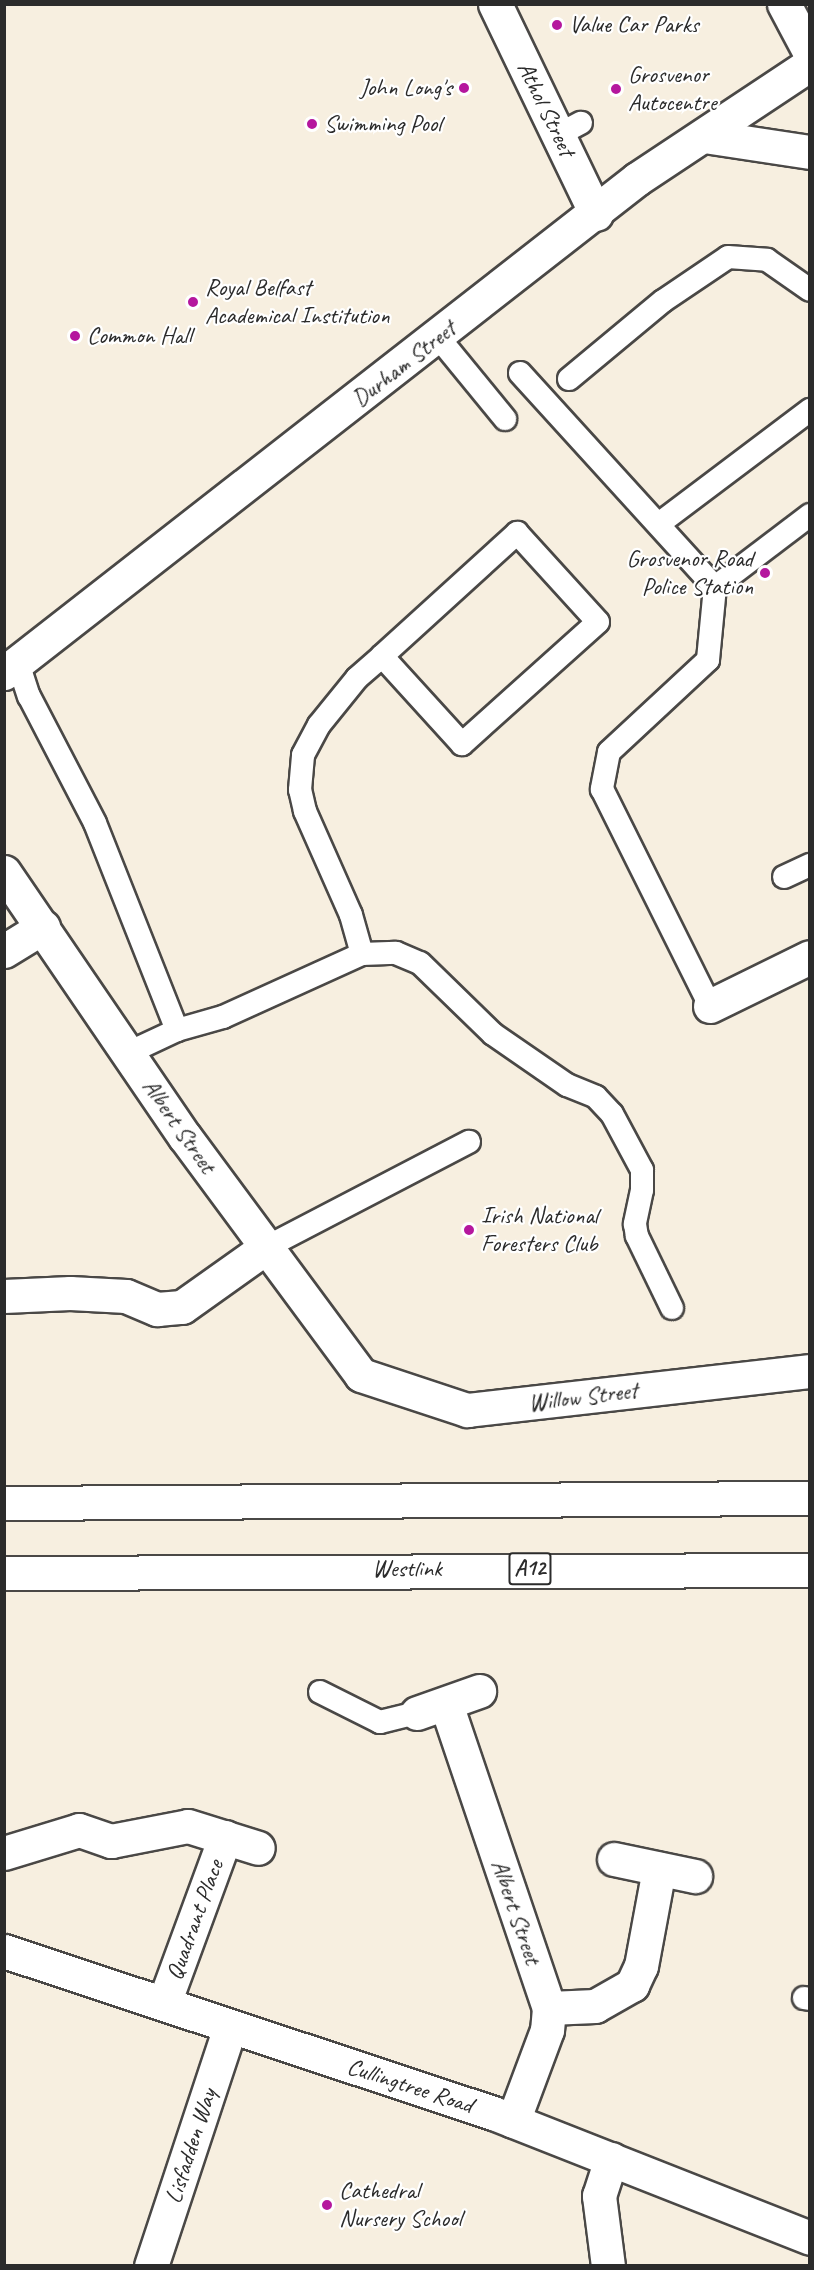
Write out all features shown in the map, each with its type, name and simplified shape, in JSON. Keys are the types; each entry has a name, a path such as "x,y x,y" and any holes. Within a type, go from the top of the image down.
{"main road":[{"name":"Athol Street","path":"495,4 569,129 596,214"},
{"path":"784,4 810,53"},
{"name":"Durham Street","path":"11,668 596,214 637,179 810,64"},
{"path":"704,136 810,152"},
{"name":"Albert Street","path":"4,872 265,1248 361,1375"},
{"path":"4,951 43,927"},
{"path":"711,1006 810,957"},
{"path":"4,1296 70,1293 126,1296 157,1309 182,1307 265,1248"},
{"name":"Willow Street","path":"361,1375 467,1410 810,1371"},
{"path":"4,1503 810,1498"},
{"name":"Westlink","path":"4,1573 810,1570"},
{"path":"431,1708 479,1691"},
{"name":"Albert Street","path":"431,1708 549,2008 547,2030 513,2121"},
{"name":"Quadrant Place","path":"4,1853 79,1830 111,1841 188,1826 258,1848"},
{"name":"Quadrant Place","path":"164,2003 225,1837"},
{"path":"614,1859 695,1876"},
{"path":"549,2008 595,2006 632,1985 641,1966 659,1869"},
{"name":"Cullingtree Road","path":"4,1952 164,2003 513,2121 611,2159 699,2198 810,2238"},
{"name":"Lisfadden Way","path":"152,2265 230,2027"},
{"path":"608,2265 599,2196 611,2159"}],"lane":[{"path":"569,380 663,302 728,257 767,260 810,291"},
{"path":"438,337 505,419"},
{"path":"520,373 660,523 715,587 708,660 609,752 602,789 711,1006"},
{"path":"660,523 810,410"},
{"path":"715,587 810,515"},
{"path":"362,954 351,915 305,811 300,789 303,755 320,725 357,678 517,533 598,622 462,744 382,656"},
{"path":"11,668 29,696 95,823 177,1029"},
{"path":"784,877 810,865"},
{"path":"128,1053 177,1029 223,1017 362,954 396,953 420,963 493,1034 567,1085 596,1097 612,1114 642,1170 642,1190 635,1224 637,1236 672,1308"},
{"path":"265,1248 469,1142"},
{"path":"320,1692 380,1722 431,1708"}],"place":[{"name":"Value Car Parks","path":"557,25"},
{"name":"John Long's","path":"464,88"},
{"name":"Grosvenor Autocentre","path":"616,89"},
{"name":"Swimming Pool","path":"312,124"},
{"name":"Royal Belfast Academical Institution","path":"193,302"},
{"name":"Common Hall","path":"75,336"},
{"name":"Grosvenor Road Police Station","path":"765,573"},
{"name":"Irish National Foresters Club","path":"469,1230"},
{"name":"Cathedral Nursery School","path":"327,2205"}]}
